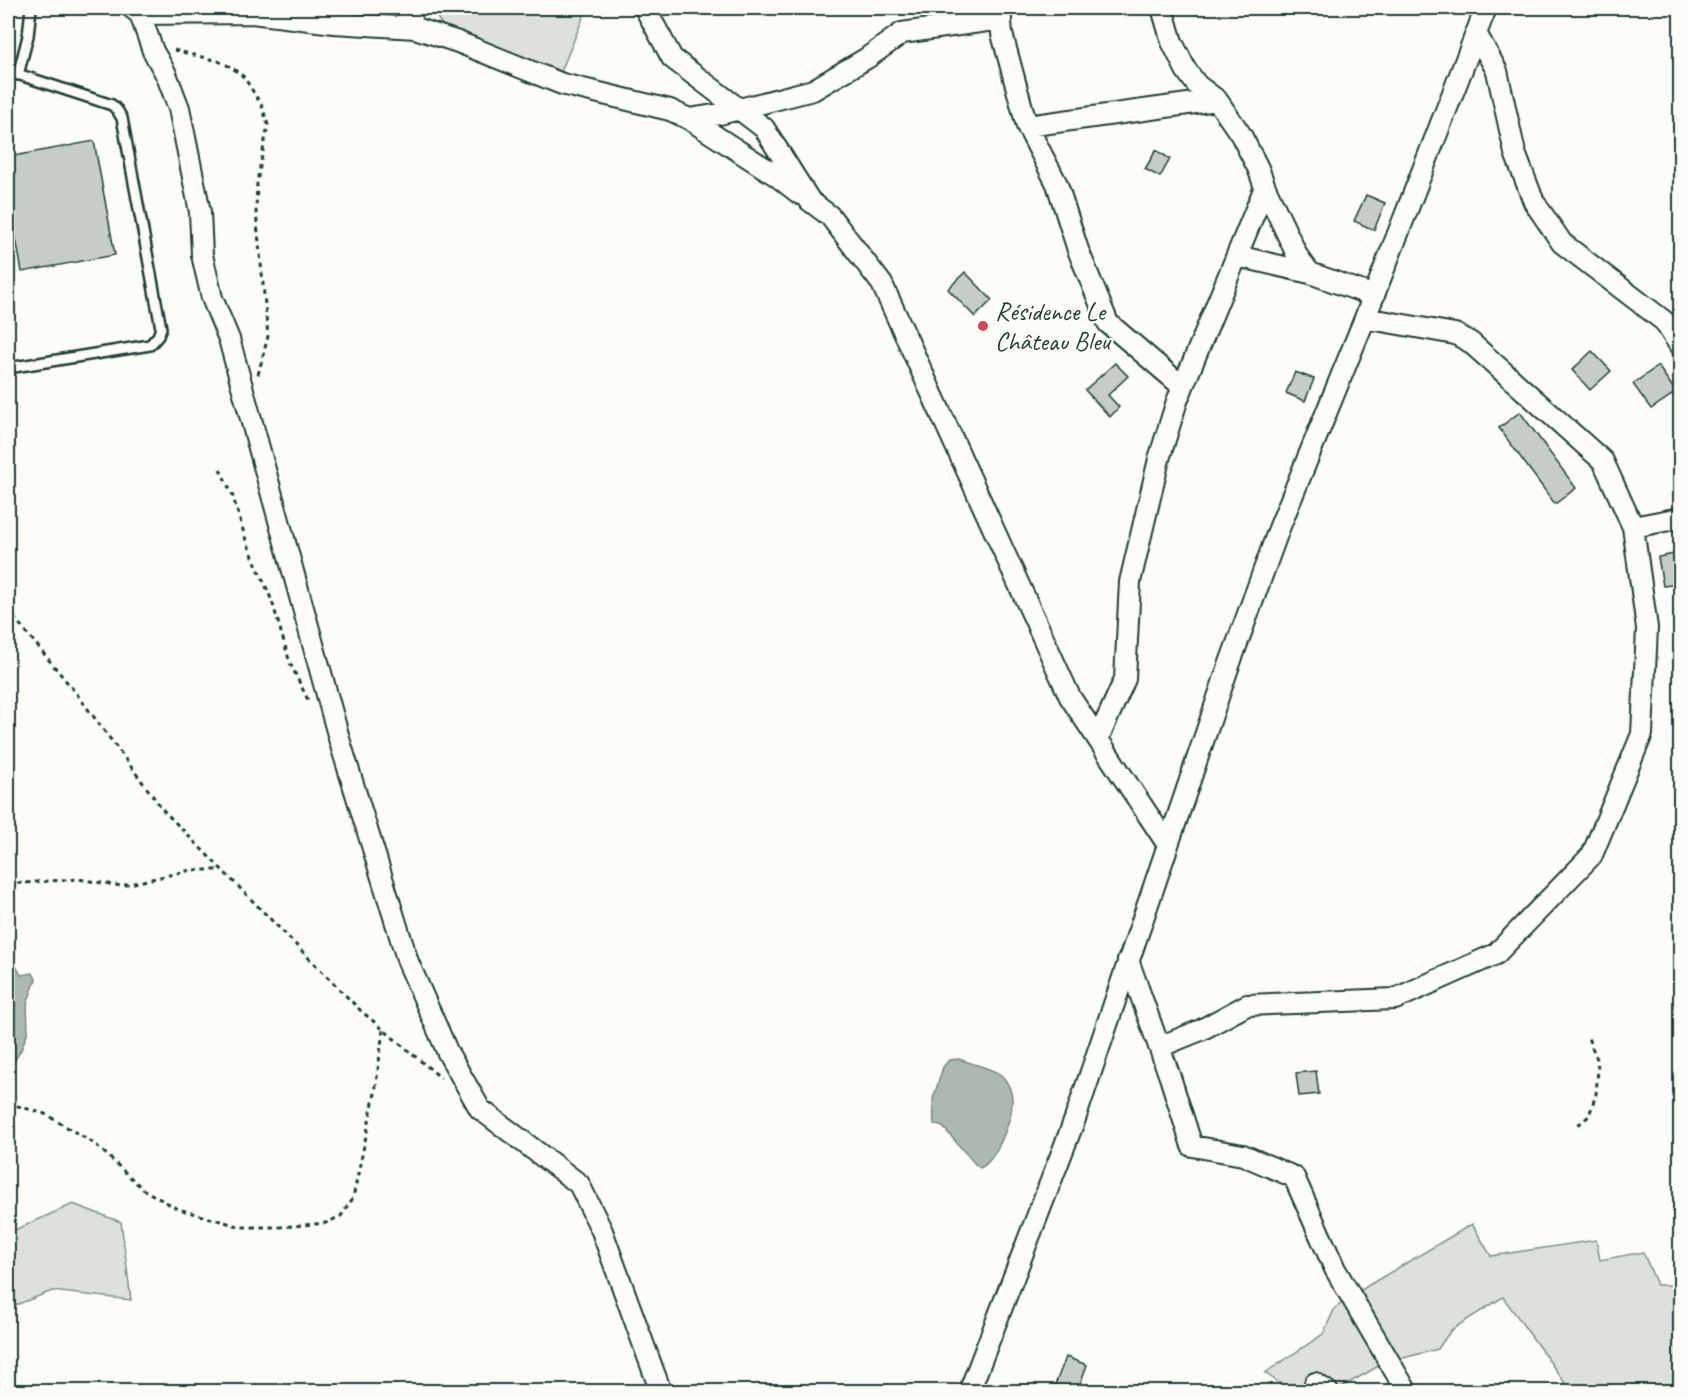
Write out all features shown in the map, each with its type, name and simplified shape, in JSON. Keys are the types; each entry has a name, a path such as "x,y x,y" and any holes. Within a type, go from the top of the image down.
{"street":[{"path":"402,8 410,16 415,28"},
{"path":"645,8 672,58 764,128 810,201"},
{"path":"1162,8 1172,42 1186,70 1197,85 1217,100 1241,135 1298,258 1310,273"},
{"path":"969,1392 1075,1119 1227,671 1280,526 1374,296 1486,8"},
{"path":"662,1392 602,1232 579,1184 480,1109 448,1053 408,962 340,742 229,339 212,298 202,255 200,212 179,108 166,74 157,60 136,11 252,10 334,23 415,28 458,42 562,84 670,110 689,119 777,176 830,216 882,284 1070,697 1168,845"},
{"path":"689,119 813,90 867,58 902,33 1000,13 1002,34 1027,126 1057,184 1078,250 1107,323 1183,387"},
{"path":"1476,33 1497,71 1515,153 1534,202 1562,243 1664,321 1680,346"},
{"path":"1027,126 1217,100"},
{"path":"1098,739 1125,678 1130,582 1160,459 1183,387 1265,187"},
{"path":"1237,255 1310,273 1374,296"},
{"path":"1159,1047 1201,1030 1247,1005 1395,999 1496,954 1592,855 1642,734 1647,628 1633,527 1603,461 1470,342 1455,334 1365,318"},
{"path":"1633,527 1680,518"},
{"path":"1128,960 1192,1146 1243,1155 1294,1177 1335,1269 1407,1392"}],"lane":[{"path":"18,75 28,36 31,8"},
{"path":"8,71 112,105 122,118 161,328 158,336 150,345 8,368"}],"path":[{"path":"157,60 161,52 169,48 231,67 244,77 255,93 268,125 257,182 256,212 268,336 261,366 247,402"},
{"path":"220,469 232,494 246,540 272,601 290,663 313,709"},
{"path":"8,610 76,693 164,811 360,1010 444,1080"},
{"path":"8,884 78,879 121,886 191,870 222,870"},
{"path":"8,1103 45,1114 95,1144 144,1190 178,1209 242,1227 281,1227 326,1223 341,1216 353,1198 375,1093 383,1030"},
{"path":"1578,1125 1589,1116 1596,1094 1597,1059 1588,1038"}],"shaded area":[{"path":"433,8 587,8 560,74 452,38"},
{"path":"8,952 21,975 33,973 36,979 27,1004 28,1031 21,1050 12,1065 8,1067"},
{"path":"959,1059 999,1073 1006,1081 1012,1095 1009,1119 1002,1139 992,1157 980,1168 943,1127 934,1124 933,1099 943,1067 949,1060"},
{"path":"73,1204 121,1222 131,1300 52,1291 8,1308 8,1233"},
{"path":"1472,1224 1491,1256 1596,1240 1600,1260 1643,1252 1657,1285 1680,1285 1680,1391 1551,1391 1568,1387 1503,1297 1451,1330 1438,1349 1384,1363 1335,1391 1291,1391 1265,1373 1323,1334 1335,1308 1369,1285"}],"building":[{"path":"94,141 115,255 22,272 8,193 8,157"},
{"path":"1156,150 1170,159 1160,177 1145,169"},
{"path":"1366,195 1385,203 1374,230 1354,221"},
{"path":"965,272 992,300 975,317 948,289"},
{"path":"1592,351 1611,371 1590,390 1572,370"},
{"path":"1115,363 1128,376 1108,395 1119,407 1110,417 1085,390"},
{"path":"1658,366 1676,392 1651,409 1633,384"},
{"path":"1295,372 1314,379 1305,401 1286,393"},
{"path":"1520,412 1576,488 1555,504 1499,428"},
{"path":"1680,553 1680,584 1663,586 1658,557"},
{"path":"1316,1071 1319,1094 1299,1096 1296,1073"},
{"path":"1066,1357 1087,1365 1077,1392 1071,1392 1055,1385"}],"place":[{"name":"Résidence Le Château Bleu","path":"983,326"}]}
